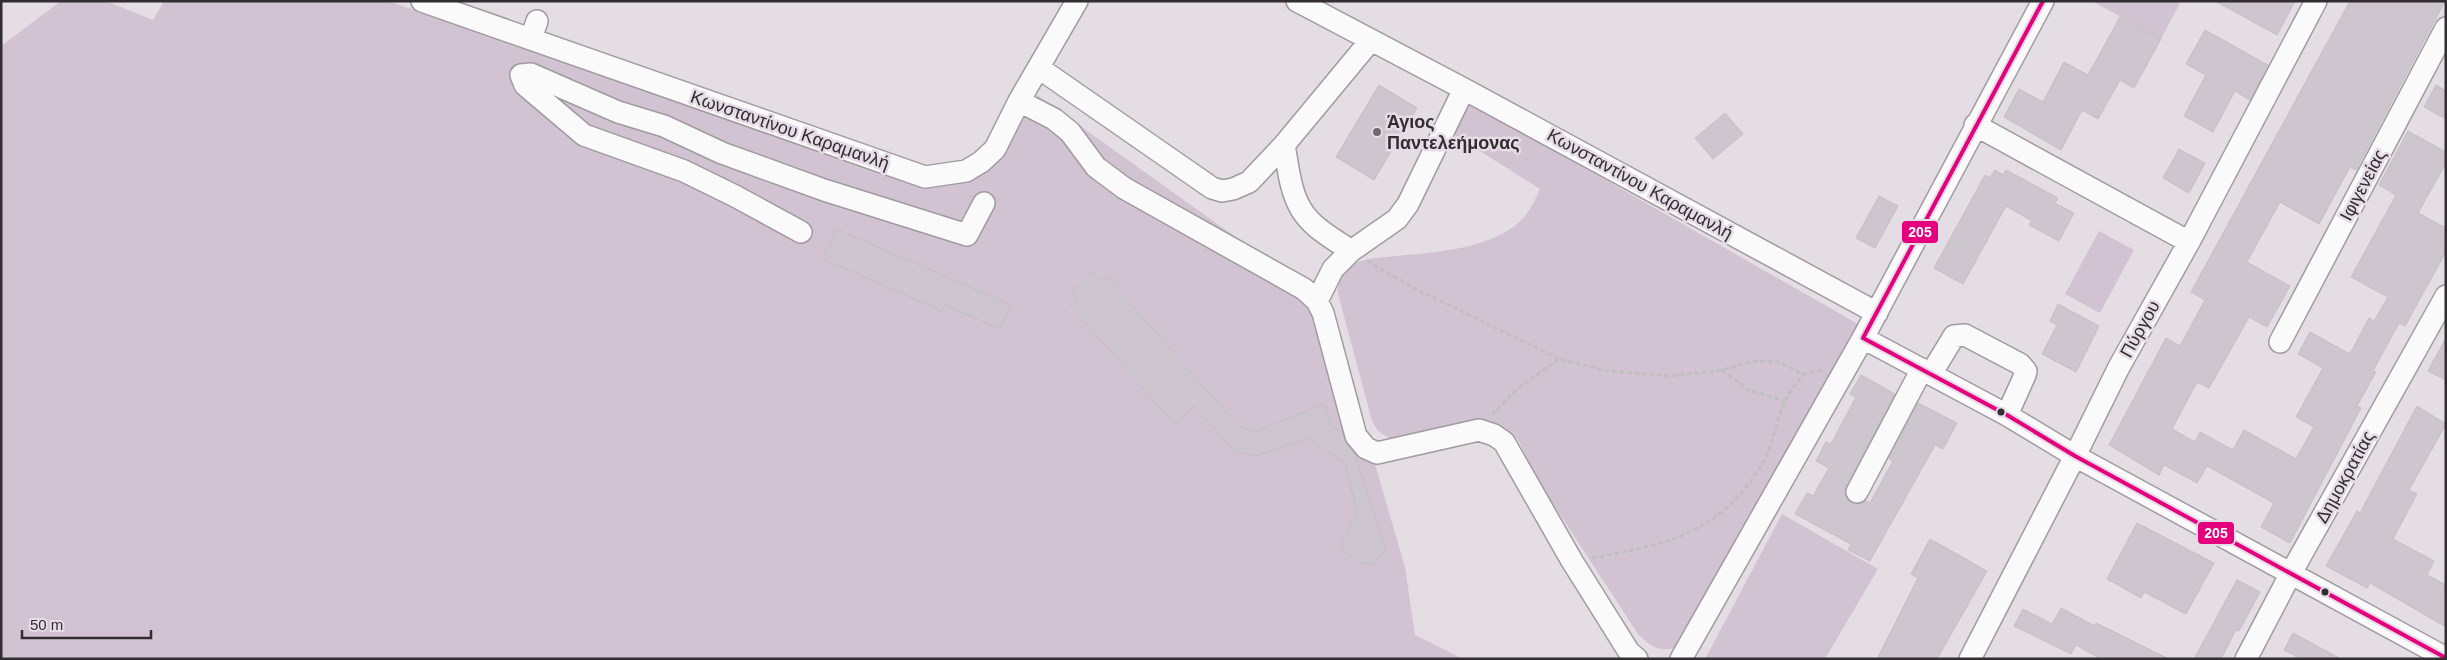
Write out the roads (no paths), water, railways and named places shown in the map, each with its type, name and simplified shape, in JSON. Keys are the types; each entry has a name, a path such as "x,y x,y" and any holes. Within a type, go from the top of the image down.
{"street":[{"name":"Κωνσταντίνου Καραμανλή","path":"422,1 534,30 925,177 966,171 981,162 995,148 1077,1"},
{"name":"Κωνσταντίνου Καραμανλή","path":"1297,1 1464,89 1876,313"},
{"path":"1682,659 1863,338 1975,125 2043,1"},
{"name":"Πύργου","path":"1970,659 2075,456 2118,367 2189,242 2316,1"},
{"name":"Ιφιγενείας","path":"2280,342 2446,28"},
{"path":"1039,68 1212,188 1222,191 1233,189 1249,182 1284,145 1371,40"},
{"path":"801,232 736,196 684,171 584,135 525,85 521,75 531,74 618,112 664,126 722,153 824,190 967,235 984,203"},
{"path":"1317,301 1333,269 1351,251 1397,219 1408,204 1464,89"},
{"path":"1019,102 1054,119 1070,132 1096,167 1124,188 1304,289 1317,301 1323,313 1356,436 1366,448 1378,453 1479,430 1494,435 1504,442 1572,561 1629,652 1637,659"},
{"path":"1975,125 2189,242"},
{"path":"1284,145 1292,187 1301,209 1314,225 1351,251"},
{"name":"Δημοκρατίας","path":"2246,659 2291,573 2446,296"},
{"path":"1857,492 1927,372 1957,334 1965,335 2020,364 2026,371 2026,375 2007,415"},
{"path":"1863,338 2007,415 2075,456 2446,658"}],"place":[{"name":"Άγιος Παντελεήμονας","path":"1377,132"}]}
